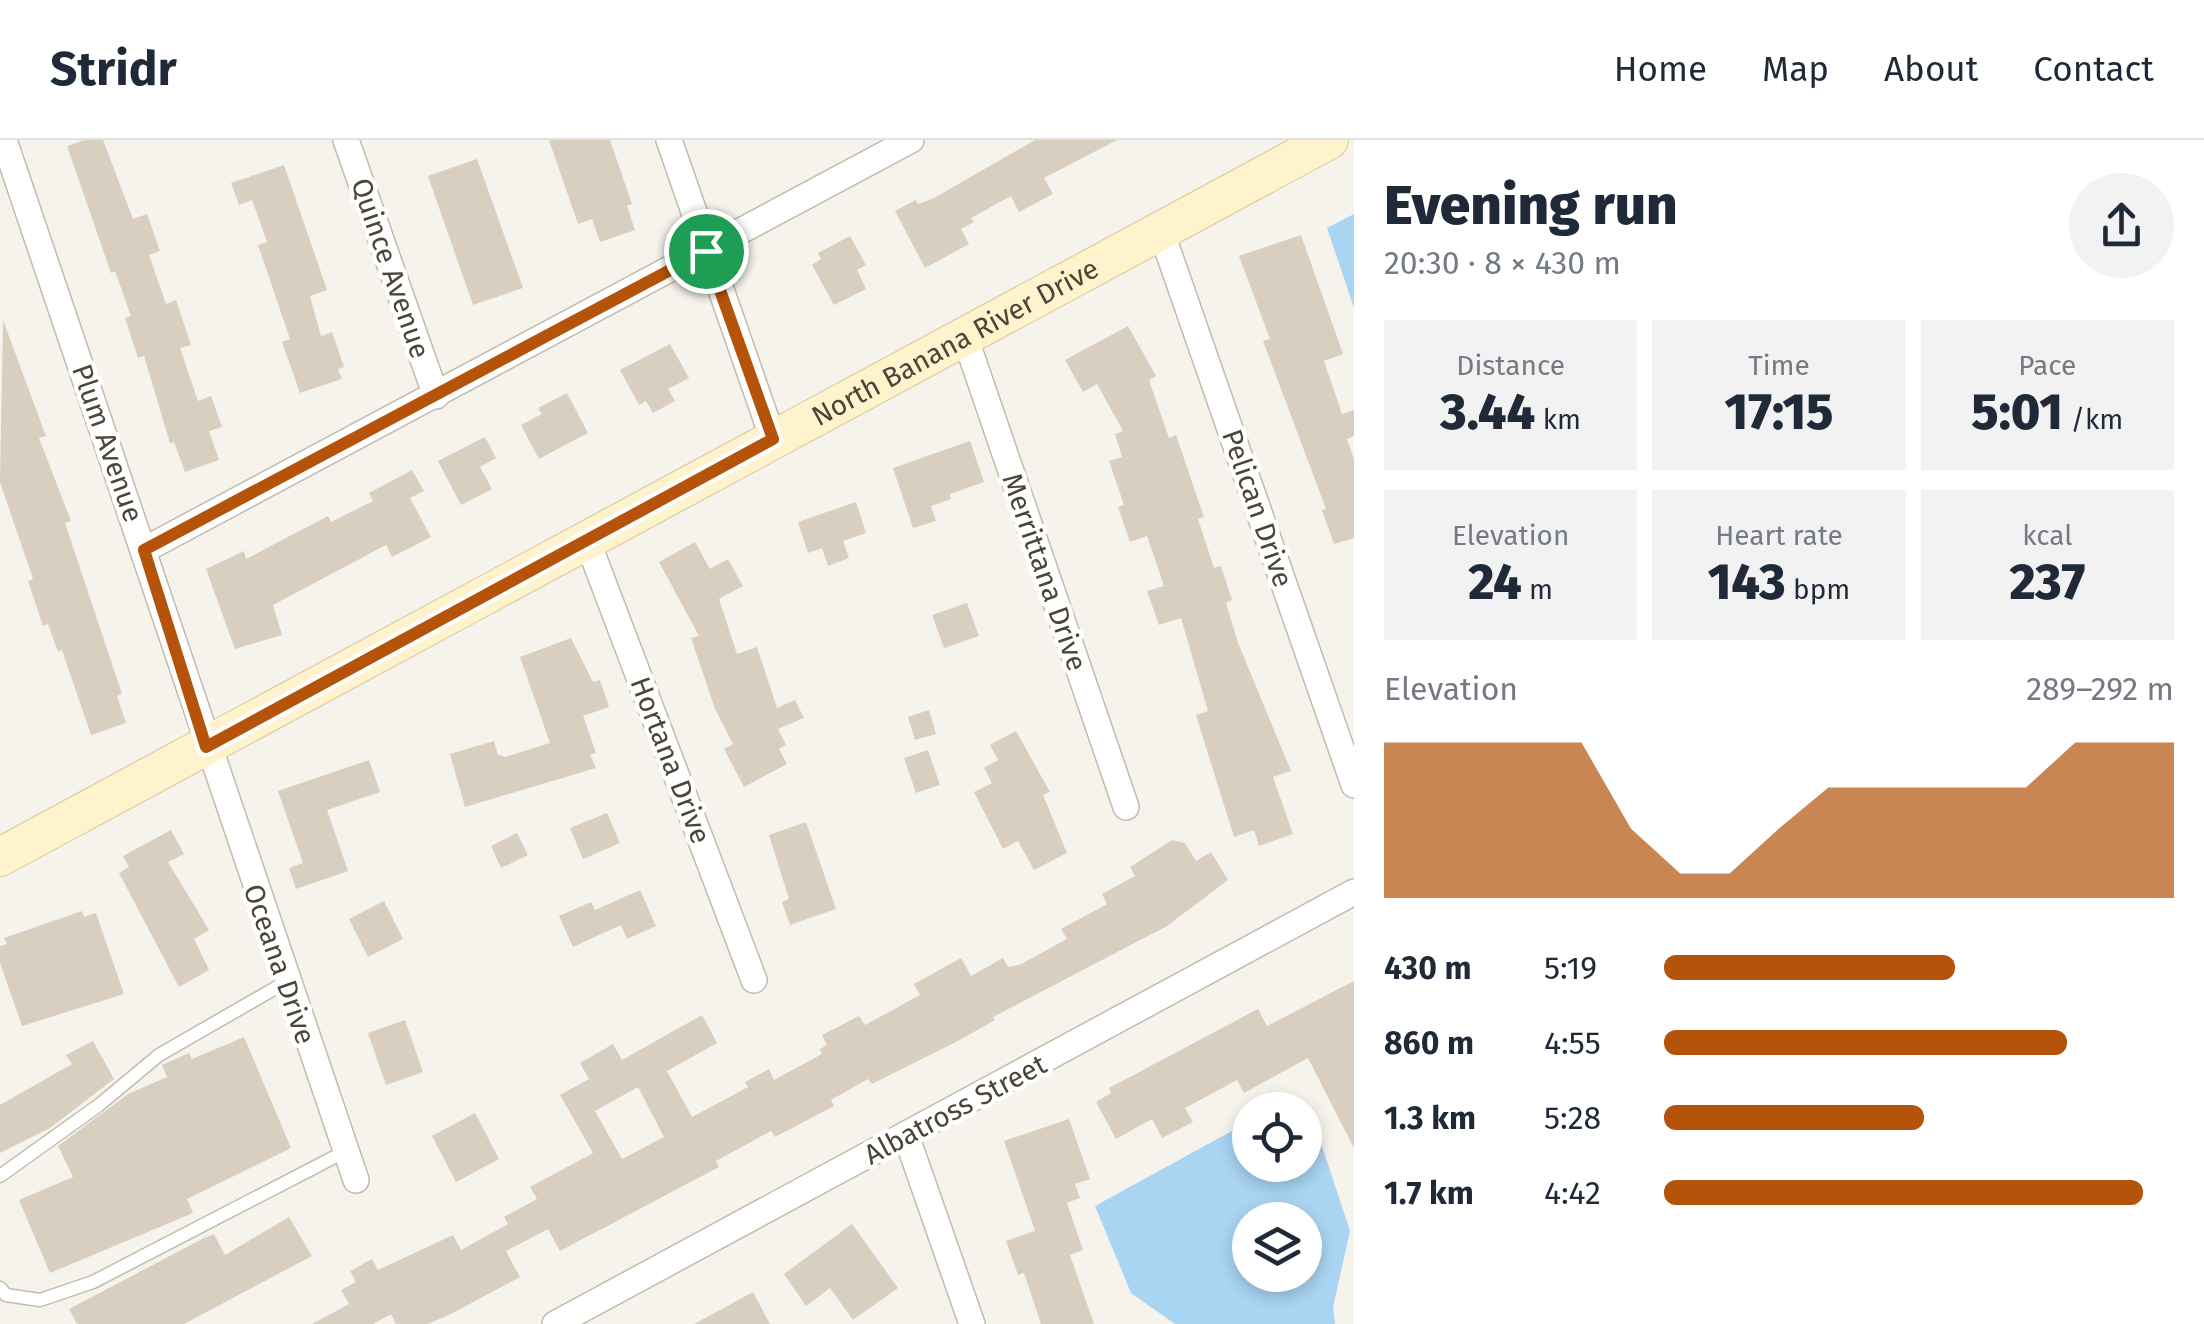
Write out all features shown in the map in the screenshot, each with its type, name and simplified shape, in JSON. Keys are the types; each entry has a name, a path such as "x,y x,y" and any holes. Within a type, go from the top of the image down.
{"street":[{"name":"Plum Avenue","path":"4,140 144,550 206,747"},
{"name":"Quince Avenue","path":"346,140 436,396"},
{"path":"668,140 773,439"},
{"path":"144,550 911,140"},
{"name":"North Banana River Drive","path":"0,856 1329,140"},
{"name":"Pelican Drive","path":"1161,231 1354,785"},
{"name":"Merrittana Drive","path":"964,337 1126,806"},
{"name":"Hortana Drive","path":"588,540 754,980"},
{"name":"Oceana Drive","path":"206,747 356,1180"},
{"name":"Albatross Street","path":"555,1324 1354,892"},
{"path":"906,1135 972,1324"}],"lane":[{"path":"0,1176 99,1105 159,1054 286,982"},
{"path":"0,1288 6,1295 40,1300 93,1282 346,1151"}],"water":[{"path":"1354,214 1354,308 1327,228"},
{"path":"1232,1131 1232,1182 1322,1182 1322,1146 1350,1231 1333,1307 1335,1324 1175,1324 1131,1293 1095,1206"}],"building":[{"path":"103,140 133,219 147,214 160,251 149,255 166,304 176,300 191,345 180,348 198,401 211,396 222,427 209,431 219,460 185,472 174,442 170,443 144,356 138,358 125,318 131,316 115,271 111,273 67,146"},
{"path":"549,140 610,140 632,204 627,206 635,230 600,242 592,219 578,224"},
{"path":"1035,140 1117,140 1044,178 1053,194 1019,212 1011,196 971,218 974,222 961,229 969,244 925,268 895,211 916,200 918,204 934,198"},
{"path":"477,159 523,288 473,305 428,176"},
{"path":"284,165 327,290 310,296 321,336 332,332 344,367 338,369 342,379 300,393 282,342 290,339 258,245 267,242 252,200 239,205 231,183"},
{"path":"1301,235 1343,354 1324,361 1342,414 1354,410 1354,436 1347,439 1354,459 1354,538 1334,544 1322,510 1326,509 1263,341 1270,339 1239,256"},
{"path":"850,236 866,265 857,270 866,289 834,305 812,265 821,259 818,253"},
{"path":"3,320 46,436 39,438 71,521 65,523 122,694 117,696 126,723 91,735 62,650 58,652 48,624 43,626 28,581 33,579 0,482"},
{"path":"1128,326 1156,376 1149,380 1169,438 1176,435 1204,517 1198,519 1214,568 1221,566 1232,600 1226,603 1238,643 1291,771 1273,777 1293,834 1259,846 1254,830 1234,837 1196,715 1208,711 1181,618 1159,625 1147,591 1164,586 1147,536 1130,542 1118,507 1124,505 1109,461 1122,457 1115,434 1123,431 1097,384 1083,392 1065,360"},
{"path":"670,344 689,378 668,389 675,401 653,413 646,401 639,405 620,370"},
{"path":"567,393 588,433 539,459 521,425 542,414 538,408"},
{"path":"485,437 496,458 480,467 492,489 461,505 438,461"},
{"path":"970,441 984,482 950,494 951,499 931,506 936,521 913,528 893,468"},
{"path":"412,470 424,491 410,498 431,537 392,557 386,545 273,605 282,635 235,649 206,569 244,551 246,559 328,516 331,522 373,501 369,493"},
{"path":"856,502 866,533 843,541 849,558 828,566 822,548 808,553 798,522"},
{"path":"695,542 710,569 728,559 743,586 719,599 737,654 757,647 777,708 795,700 804,718 778,729 786,745 779,749 787,764 744,787 724,749 733,744 715,709 691,638 699,636 659,562"},
{"path":"967,603 979,636 944,648 932,615"},
{"path":"571,638 593,682 600,680 609,707 583,716 596,753 590,755 596,768 465,807 450,754 494,741 498,755 505,757 550,743 520,657"},
{"path":"929,710 936,734 915,740 908,717"},
{"path":"1016,731 1050,792 1043,795 1067,853 1034,870 1018,841 1003,849 974,792 992,783 984,768 998,760 990,745"},
{"path":"928,750 940,785 916,793 904,758"},
{"path":"369,760 380,792 327,810 348,871 296,889 289,868 303,863 278,791"},
{"path":"607,813 620,843 583,859 570,828"},
{"path":"806,822 836,909 790,925 782,902 789,899 769,835"},
{"path":"171,830 184,854 168,862 209,930 194,939 209,970 179,987 119,873 129,867 123,856"},
{"path":"517,833 528,855 501,868 491,846"},
{"path":"1172,840 1185,843 1196,861 1211,852 1228,880 1167,926 993,1017 995,1020 958,1041 872,1084 868,1079 831,1100 834,1106 775,1137 771,1131 716,1161 719,1167 560,1251 548,1229 506,1251 520,1277 453,1313 428,1324 396,1324 391,1314 373,1324 312,1324 349,1304 341,1290 356,1282 350,1271 372,1259 378,1270 453,1235 461,1250 508,1224 504,1217 537,1199 530,1187 593,1153 560,1095 589,1079 580,1063 613,1044 622,1060 702,1015 717,1043 667,1071 692,1117 748,1087 745,1082 769,1069 774,1080 822,1054 820,1049 827,1045 822,1035 859,1016 865,1025 920,995 914,984 961,958 971,976 1003,958 1008,967 1019,965 1067,939 1061,929 1107,904 1102,894 1135,876 1130,867","holes":["638,1087 664,1137 622,1159 595,1111"]},
{"path":"640,890 656,926 627,939 621,925 573,947 559,916 591,902 595,910"},
{"path":"384,901 403,939 368,957 349,919"},
{"path":"82,911 84,917 96,913 124,994 22,1026 0,963 0,946 7,944 4,938"},
{"path":"1354,981 1354,1148 1308,1058 1246,1092 1237,1080 1185,1108 1193,1122 1162,1138 1152,1119 1116,1139 1096,1102 1111,1093 1109,1088 1258,1009 1267,1026"},
{"path":"405,1020 423,1072 386,1085 368,1033"},
{"path":"244,1037 291,1148 187,1199 193,1213 50,1273 19,1200 73,1177 58,1146 128,1094 167,1077 162,1065 189,1053 192,1059"},
{"path":"93,1041 114,1079 50,1128 0,1153 0,1105 72,1064 66,1055"},
{"path":"475,1113 499,1159 456,1182 432,1136"},
{"path":"1069,1119 1090,1179 1075,1184 1080,1198 1067,1203 1083,1250 1070,1255 1094,1324 1041,1324 1024,1273 1018,1275 1006,1241 1035,1231 1004,1141"},
{"path":"289,1217 312,1256 184,1324 77,1324 69,1309 204,1238 214,1234 225,1255"},
{"path":"852,1224 898,1288 853,1320 830,1288 806,1306 784,1274"},
{"path":"753,1292 770,1324 694,1324"}],"route":[{"path":"706,251 773,439 206,747 144,550 706,251"}]}
